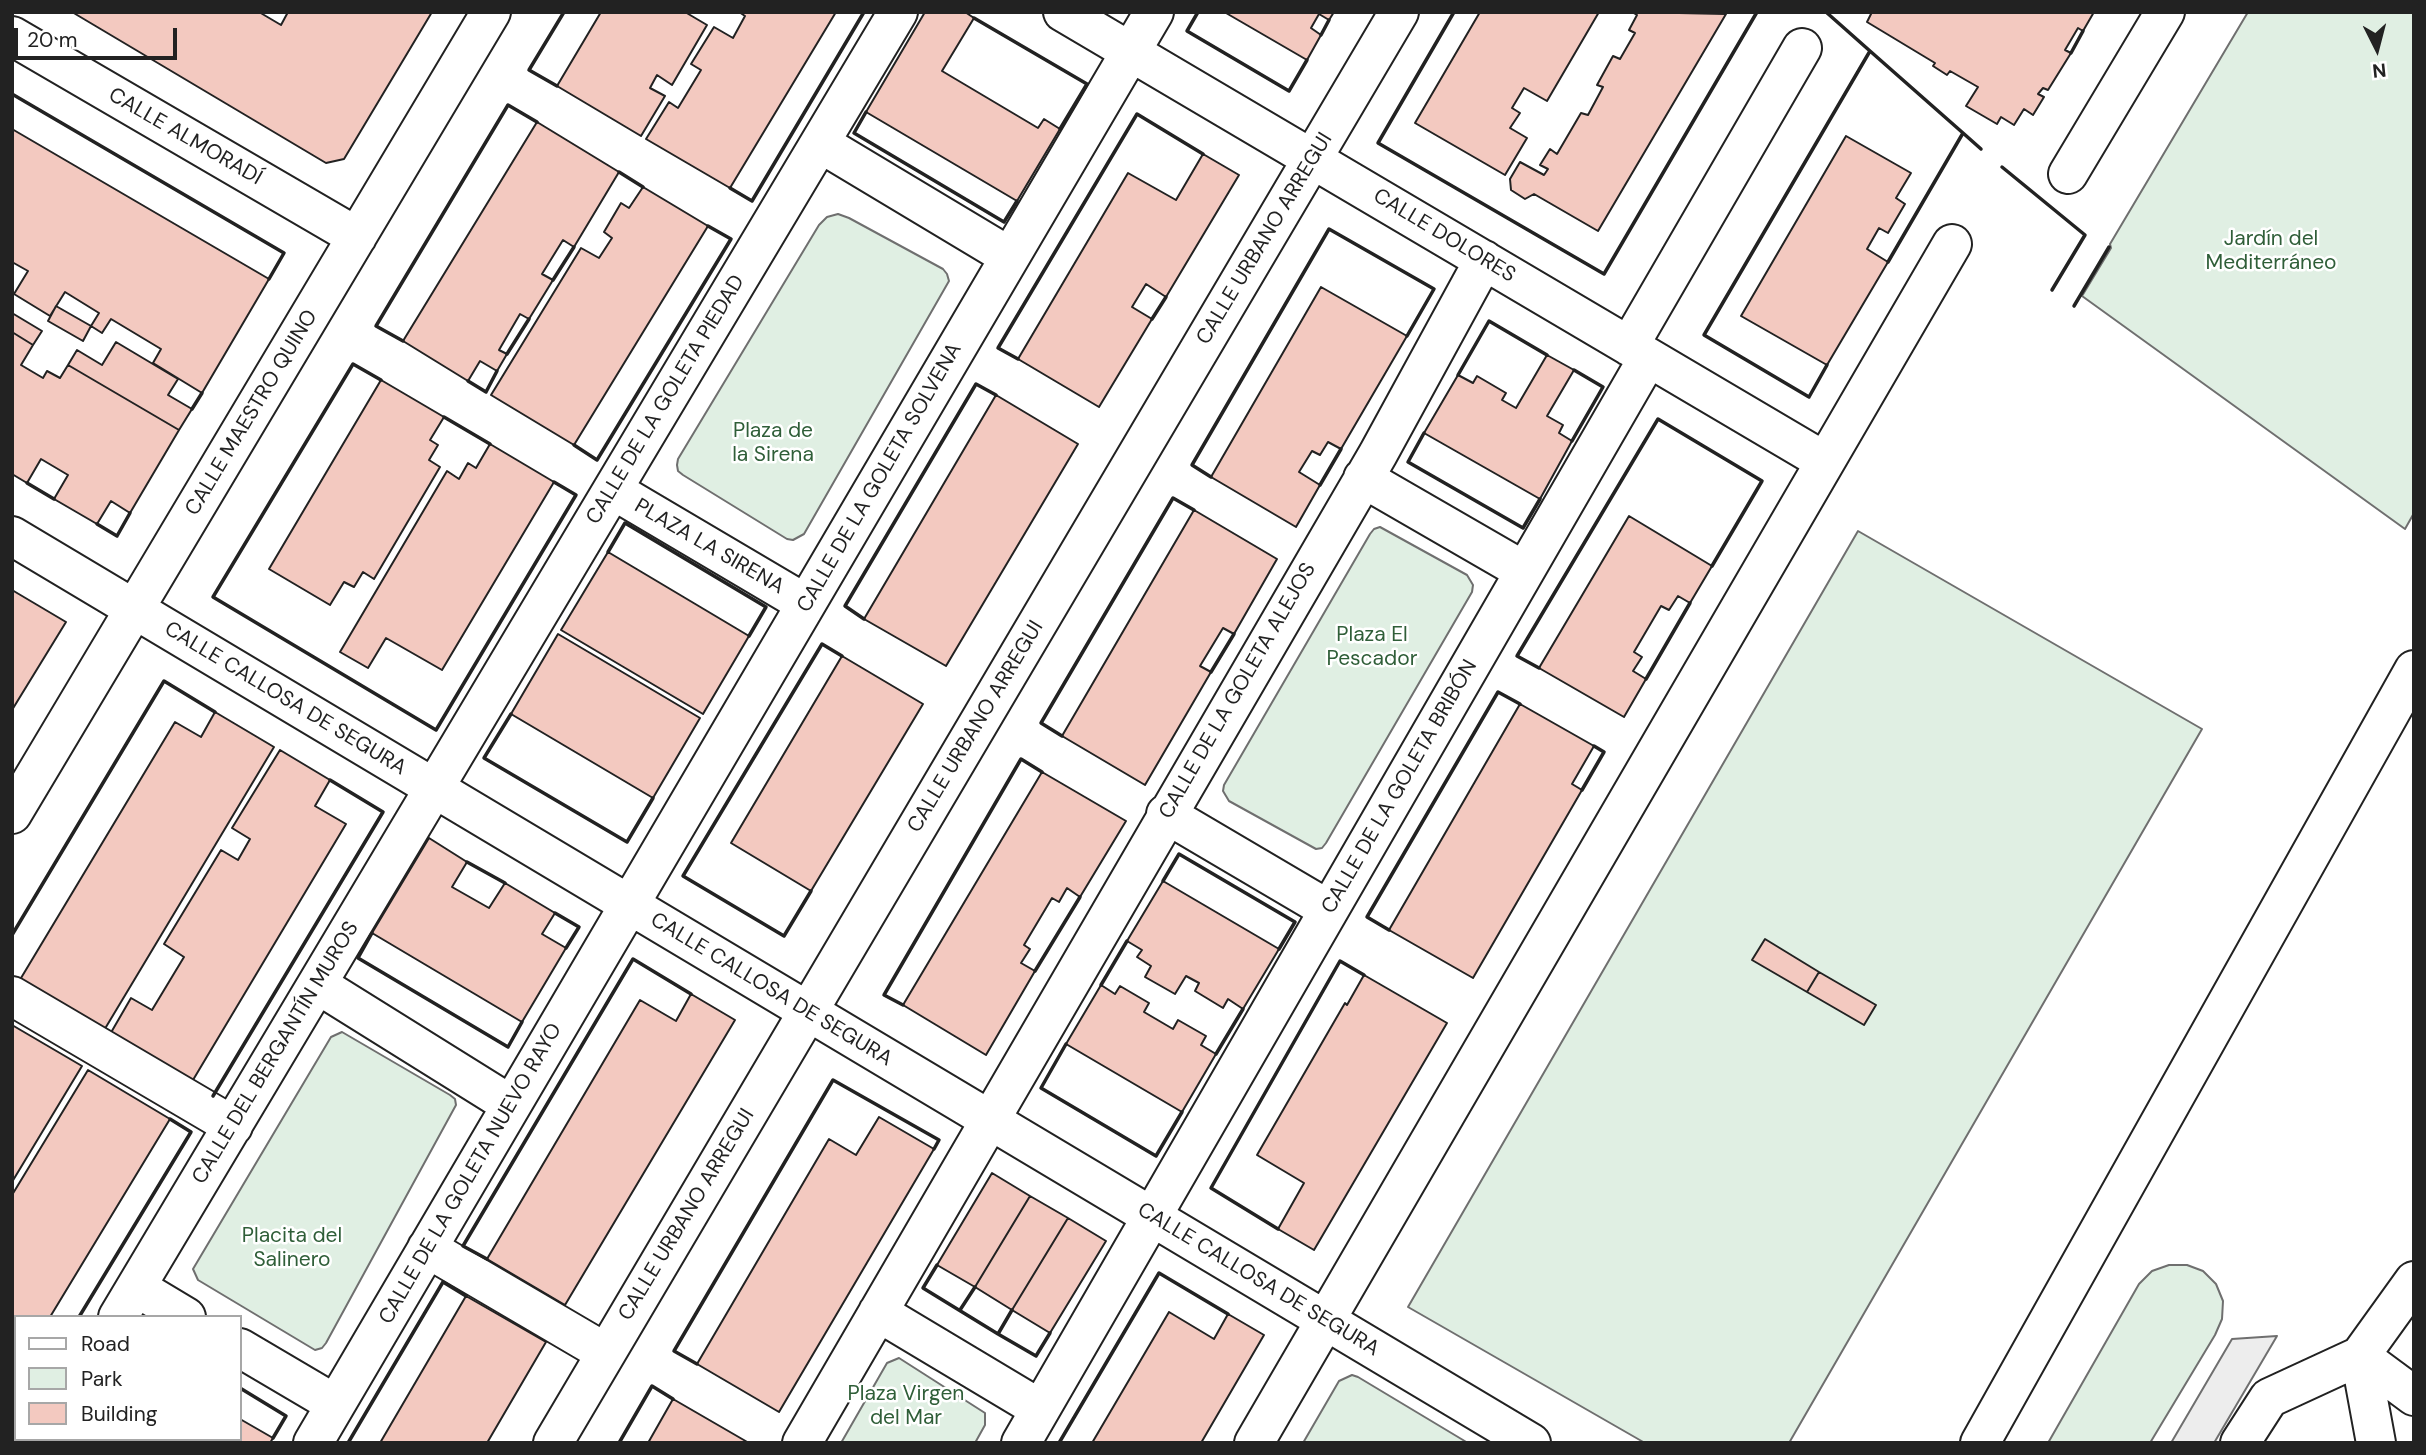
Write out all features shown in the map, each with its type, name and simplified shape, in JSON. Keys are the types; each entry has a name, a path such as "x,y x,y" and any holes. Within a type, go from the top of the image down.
{"main road":[{"name":"CALLE MAESTRO QUINO","path":"12,814 491,12"},
{"name":"CALLE DE LA GOLETA PIEDAD","path":"435,789 898,12"},
{"name":"CALLE DOLORES","path":"1063,12 1824,461"},
{"name":"CALLE DE LA GOLETA SOLVENA","path":"629,904 1154,12"},
{"name":"CALLE URBANO ARREGUI","path":"553,1443 1399,12"},
{"path":"2068,174 2165,12"},
{"name":"CALLE ALMORADÍ","path":"12,36 357,237"},
{"name":"CALLE DE LA GOLETA BRIBÓN","path":"1021,1443 1524,571 1802,48"},
{"path":"820,143 1010,257"},
{"path":"1254,1443 1952,244"},
{"name":"CALLE DE LA GOLETA ALEJOS","path":"802,1443 1363,478 1484,261"},
{"path":"1363,478 1524,571"},
{"name":"PLAZA LA SIRENA","path":"613,490 806,604"},
{"name":"CALLE CALLOSA DE SEGURA","path":"12,536 1531,1443"},
{"path":"1980,1443 2414,670"},
{"name":"CALLE DEL BERGANTÍN MUROS","path":"127,1302 435,789"},
{"path":"1167,814 1329,910"},
{"name":"CALLE DE LA GOLETA NUEVO RAYO","path":"313,1443 629,904"},
{"path":"317,984 511,1105"},
{"path":"12,996 233,1126"},
{"path":"428,1248 606,1353"},
{"path":"2240,1443 2269,1398 2360,1356 2414,1281"},
{"path":"127,1302 178,1315"},
{"path":"878,1312 1040,1409"},
{"path":"242,1349 335,1404"},
{"path":"2360,1356 2414,1396"},
{"path":"2360,1356 2375,1443"}],"green space":[{"name":"Jardín del Mediterráneo","path":"2248,12 2414,12 2414,513 2405,529 2082,296"},
{"name":"Plaza de la Sirena","path":"838,214 943,269 949,281 804,534 793,540 787,539 683,475 678,471 677,465 678,459 819,225 827,217"},
{"name":"Plaza El Pescador","path":"1380,527 1467,575 1473,585 1472,592 1326,843 1322,848 1316,849 1229,801 1223,791 1224,785 1370,534"},
{"path":"1858,531 2202,729 1789,1443 1645,1443 1408,1307"},
{"name":"Placita del Salinero","path":"342,1032 450,1095 455,1099 456,1105 326,1343 315,1350 198,1280 193,1269 331,1037"},
{"path":"2169,1265 2187,1265 2203,1271 2216,1284 2223,1301 2222,1319 2150,1443 2048,1443 2139,1284 2152,1271"},
{"name":"Plaza Virgen del Mar","path":"899,1358 985,1413 985,1425 975,1443 841,1443 887,1363"},
{"path":"1352,1375 1468,1443 1303,1443 1339,1381"}],"shaded area":[{"path":"2277,1336 2214,1443 2171,1443 2232,1339"}],"building":[{"path":"72,12 259,12 281,25 288,12 432,12 344,159 326,163"},
{"path":"601,12 685,12 707,25 672,85 657,75 650,88 665,96 641,136 557,86"},
{"path":"739,12 836,12 730,188 646,139 669,102 678,108 701,70 691,64 714,27 733,38 745,16"},
{"path":"925,12 965,12 974,18 942,71 1038,128 1044,119 1060,129 1017,201 866,112"},
{"path":"1334,12 1329,20 1319,14 1311,28 1321,35 1307,60 1226,13"},
{"path":"1480,12 1599,12 1547,101 1524,88 1512,108 1520,113 1510,128 1527,138 1505,175 1415,123"},
{"path":"1632,12 1726,14 1598,231 1534,194 1525,199 1511,190 1510,179 1520,162 1544,175 1548,169 1540,165 1550,149 1557,154 1581,113 1588,115 1603,87 1597,85 1613,56 1620,59 1635,33 1629,30 1637,15"},
{"path":"1872,12 2094,12 2083,31 2078,28 2065,50 2071,53 2048,90 2043,88 2038,94 2044,97 2033,115 2024,109 2014,125 2001,117 1997,124 1966,106 1978,87 1950,71 1947,75 1933,66 1935,63 1867,22"},
{"path":"537,122 619,172 574,247 563,240 542,274 553,280 529,319 520,314 499,350 507,354 497,371 480,361 468,381 403,341"},
{"path":"12,129 269,279 202,393 153,363 161,349 111,319 102,333 91,326 99,313 65,292 50,316 14,294 28,271 12,262"},
{"path":"1846,136 1911,173 1896,198 1905,204 1888,233 1879,228 1867,249 1888,262 1827,365 1741,316"},
{"path":"1203,154 1239,175 1166,297 1146,284 1132,307 1152,319 1099,407 1018,359 1128,173 1176,200"},
{"path":"643,187 708,226 574,445 491,395 581,248 599,258 612,238 604,232 621,203 629,208"},
{"path":"1321,287 1407,336 1341,449 1328,442 1320,455 1312,451 1299,472 1320,485 1296,527 1211,477"},
{"path":"56,306 91,326 83,341 48,321"},
{"path":"12,313 42,331 33,345 12,332"},
{"path":"12,332 33,345 21,365 43,378 47,371 60,378 68,365 179,430 130,513 111,501 97,524 54,499 68,475 41,459 27,483 12,474"},
{"path":"116,342 178,379 168,395 192,409 179,430 68,365 77,350 102,365"},
{"path":"1547,355 1574,370 1547,416 1563,425 1559,433 1572,441 1540,499 1424,433 1458,375 1473,383 1477,376 1506,393 1502,400 1516,408"},
{"path":"381,380 444,417 430,440 438,445 429,460 440,467 374,579 363,572 354,587 344,582 330,605 269,569"},
{"path":"996,395 1078,444 946,666 864,619"},
{"path":"490,444 554,482 442,670 386,638 368,668 340,652 447,471 459,479 468,463 476,468"},
{"path":"1194,510 1277,559 1234,634 1223,628 1200,666 1211,672 1145,785 1062,736"},
{"path":"1629,516 1712,566 1690,603 1678,596 1669,610 1661,606 1634,652 1642,657 1633,671 1646,679 1624,717 1539,668"},
{"path":"608,552 749,636 703,714 561,630"},
{"path":"12,590 66,622 12,710"},
{"path":"558,634 700,718 653,798 511,714"},
{"path":"842,656 923,704 811,891 731,843"},
{"path":"1520,704 1594,746 1572,784 1582,790 1473,978 1389,930"},
{"path":"215,712 274,747 103,1032 18,983 175,722 201,737"},
{"path":"280,750 330,780 315,806 346,824 190,1085 109,1036 131,998 152,1010 184,957 164,944 221,850 238,860 250,839 232,828"},
{"path":"1042,772 1126,821 1080,897 1067,888 1059,902 1052,898 1024,945 1030,949 1021,963 1035,971 986,1055 903,1005"},
{"path":"429,838 467,862 452,887 489,908 505,883 555,913 542,934 566,948 522,1022 372,933"},
{"path":"1163,881 1279,949 1243,1009 1228,999 1223,1008 1195,991 1199,983 1186,976 1175,994 1145,977 1151,966 1137,957 1142,950 1127,941"},
{"path":"1765,939 1819,972 1807,992 1752,960"},
{"path":"1819,972 1876,1005 1864,1025 1807,992"},
{"path":"1364,975 1447,1023 1314,1250 1278,1229 1304,1183 1257,1155"},
{"path":"1101,985 1115,994 1120,986 1149,1003 1144,1012 1173,1029 1178,1020 1206,1036 1201,1045 1216,1054 1182,1112 1066,1044"},
{"path":"691,994 735,1020 565,1305 487,1259 640,1000 676,1021"},
{"path":"12,1025 82,1066 12,1182"},
{"path":"88,1070 170,1119 51,1315 14,1315 12,1379 12,1195"},
{"path":"879,1117 934,1149 779,1412 697,1364 829,1139 856,1155"},
{"path":"992,1173 1030,1196 975,1287 937,1265"},
{"path":"1030,1196 1068,1218 1012,1310 975,1287"},
{"path":"1068,1218 1106,1241 1050,1333 1012,1310"},
{"path":"466,1296 546,1342 487,1443 380,1443"},
{"path":"1169,1312 1214,1339 1228,1314 1264,1335 1201,1443 1092,1443"},
{"path":"673,1399 749,1443 648,1443"},
{"path":"242,1420 273,1438 270,1443 133,1441 242,1441"}],"wall":[{"path":"557,86 529,70 564,12"},
{"path":"730,188 752,201 864,12"},
{"path":"1198,12 1187,31 1289,91 1307,60"},
{"path":"1454,12 1378,143 1604,274 1757,12"},
{"path":"1826,12 1870,51 1704,335 1809,397 1827,365"},
{"path":"974,18 1087,84 1060,129"},
{"path":"1321,35 1329,20"},
{"path":"2071,53 2083,31"},
{"path":"1870,51 1963,133"},
{"path":"12,94 284,253 269,279"},
{"path":"403,341 376,326 508,105 537,122"},
{"path":"866,112 854,133 1004,222 1017,201"},
{"path":"1018,359 998,348 1137,114 1203,154"},
{"path":"1888,262 1963,133 1981,149"},
{"path":"2002,167 2085,235 2052,290"},
{"path":"619,172 643,187"},
{"path":"574,445 597,460 731,239 708,226"},
{"path":"1211,477 1192,465 1329,229 1434,289 1407,336"},
{"path":"553,280 574,247"},
{"path":"2074,306 2109,247"},
{"path":"1152,319 1166,297"},
{"path":"507,354 529,319"},
{"path":"1458,375 1489,321 1547,355"},
{"path":"381,380 353,364 213,597 436,730 576,495 554,482"},
{"path":"1572,441 1603,387 1574,370"},
{"path":"468,381 486,392 497,371"},
{"path":"864,619 845,606 976,384 996,395"},
{"path":"192,409 202,393"},
{"path":"444,417 490,444"},
{"path":"1539,668 1517,656 1658,419 1762,481 1712,566"},
{"path":"1424,433 1408,462 1523,528 1540,499"},
{"path":"1320,485 1341,449"},
{"path":"27,483 54,499"},
{"path":"1062,736 1041,723 1173,498 1194,510"},
{"path":"97,524 117,536 130,513"},
{"path":"608,552 625,523 766,607 749,636"},
{"path":"1646,679 1690,603"},
{"path":"1211,672 1234,634"},
{"path":"811,891 784,936 683,876 822,644 842,656"},
{"path":"12,935 164,681 215,712"},
{"path":"1389,930 1367,917 1498,692 1520,704"},
{"path":"511,714 484,758 627,842 653,798"},
{"path":"1582,790 1604,752 1594,746"},
{"path":"903,1005 884,995 1021,759 1042,772"},
{"path":"213,1096 383,812 330,780"},
{"path":"1163,881 1179,854 1295,922 1279,949"},
{"path":"467,862 505,883"},
{"path":"1035,971 1080,897"},
{"path":"555,913 579,927 566,948"},
{"path":"372,933 358,958 508,1047 522,1022"},
{"path":"1101,985 1127,941"},
{"path":"487,1259 463,1246 633,959 691,994"},
{"path":"1278,1229 1211,1188 1340,961 1364,975"},
{"path":"1216,1054 1243,1009"},
{"path":"1066,1044 1041,1088 1156,1156 1182,1112"},
{"path":"697,1364 674,1351 833,1080 939,1140 934,1149"},
{"path":"80,1315 191,1132 170,1119"},
{"path":"937,1265 923,1288 998,1334 1036,1356 1050,1333"},
{"path":"1059,1443 1159,1273 1228,1314"},
{"path":"348,1443 443,1282 466,1296"},
{"path":"960,1310 975,1287"},
{"path":"998,1334 1012,1310"},
{"path":"619,1443 652,1386 673,1399"},
{"path":"242,1389 286,1416 273,1438"}]}
